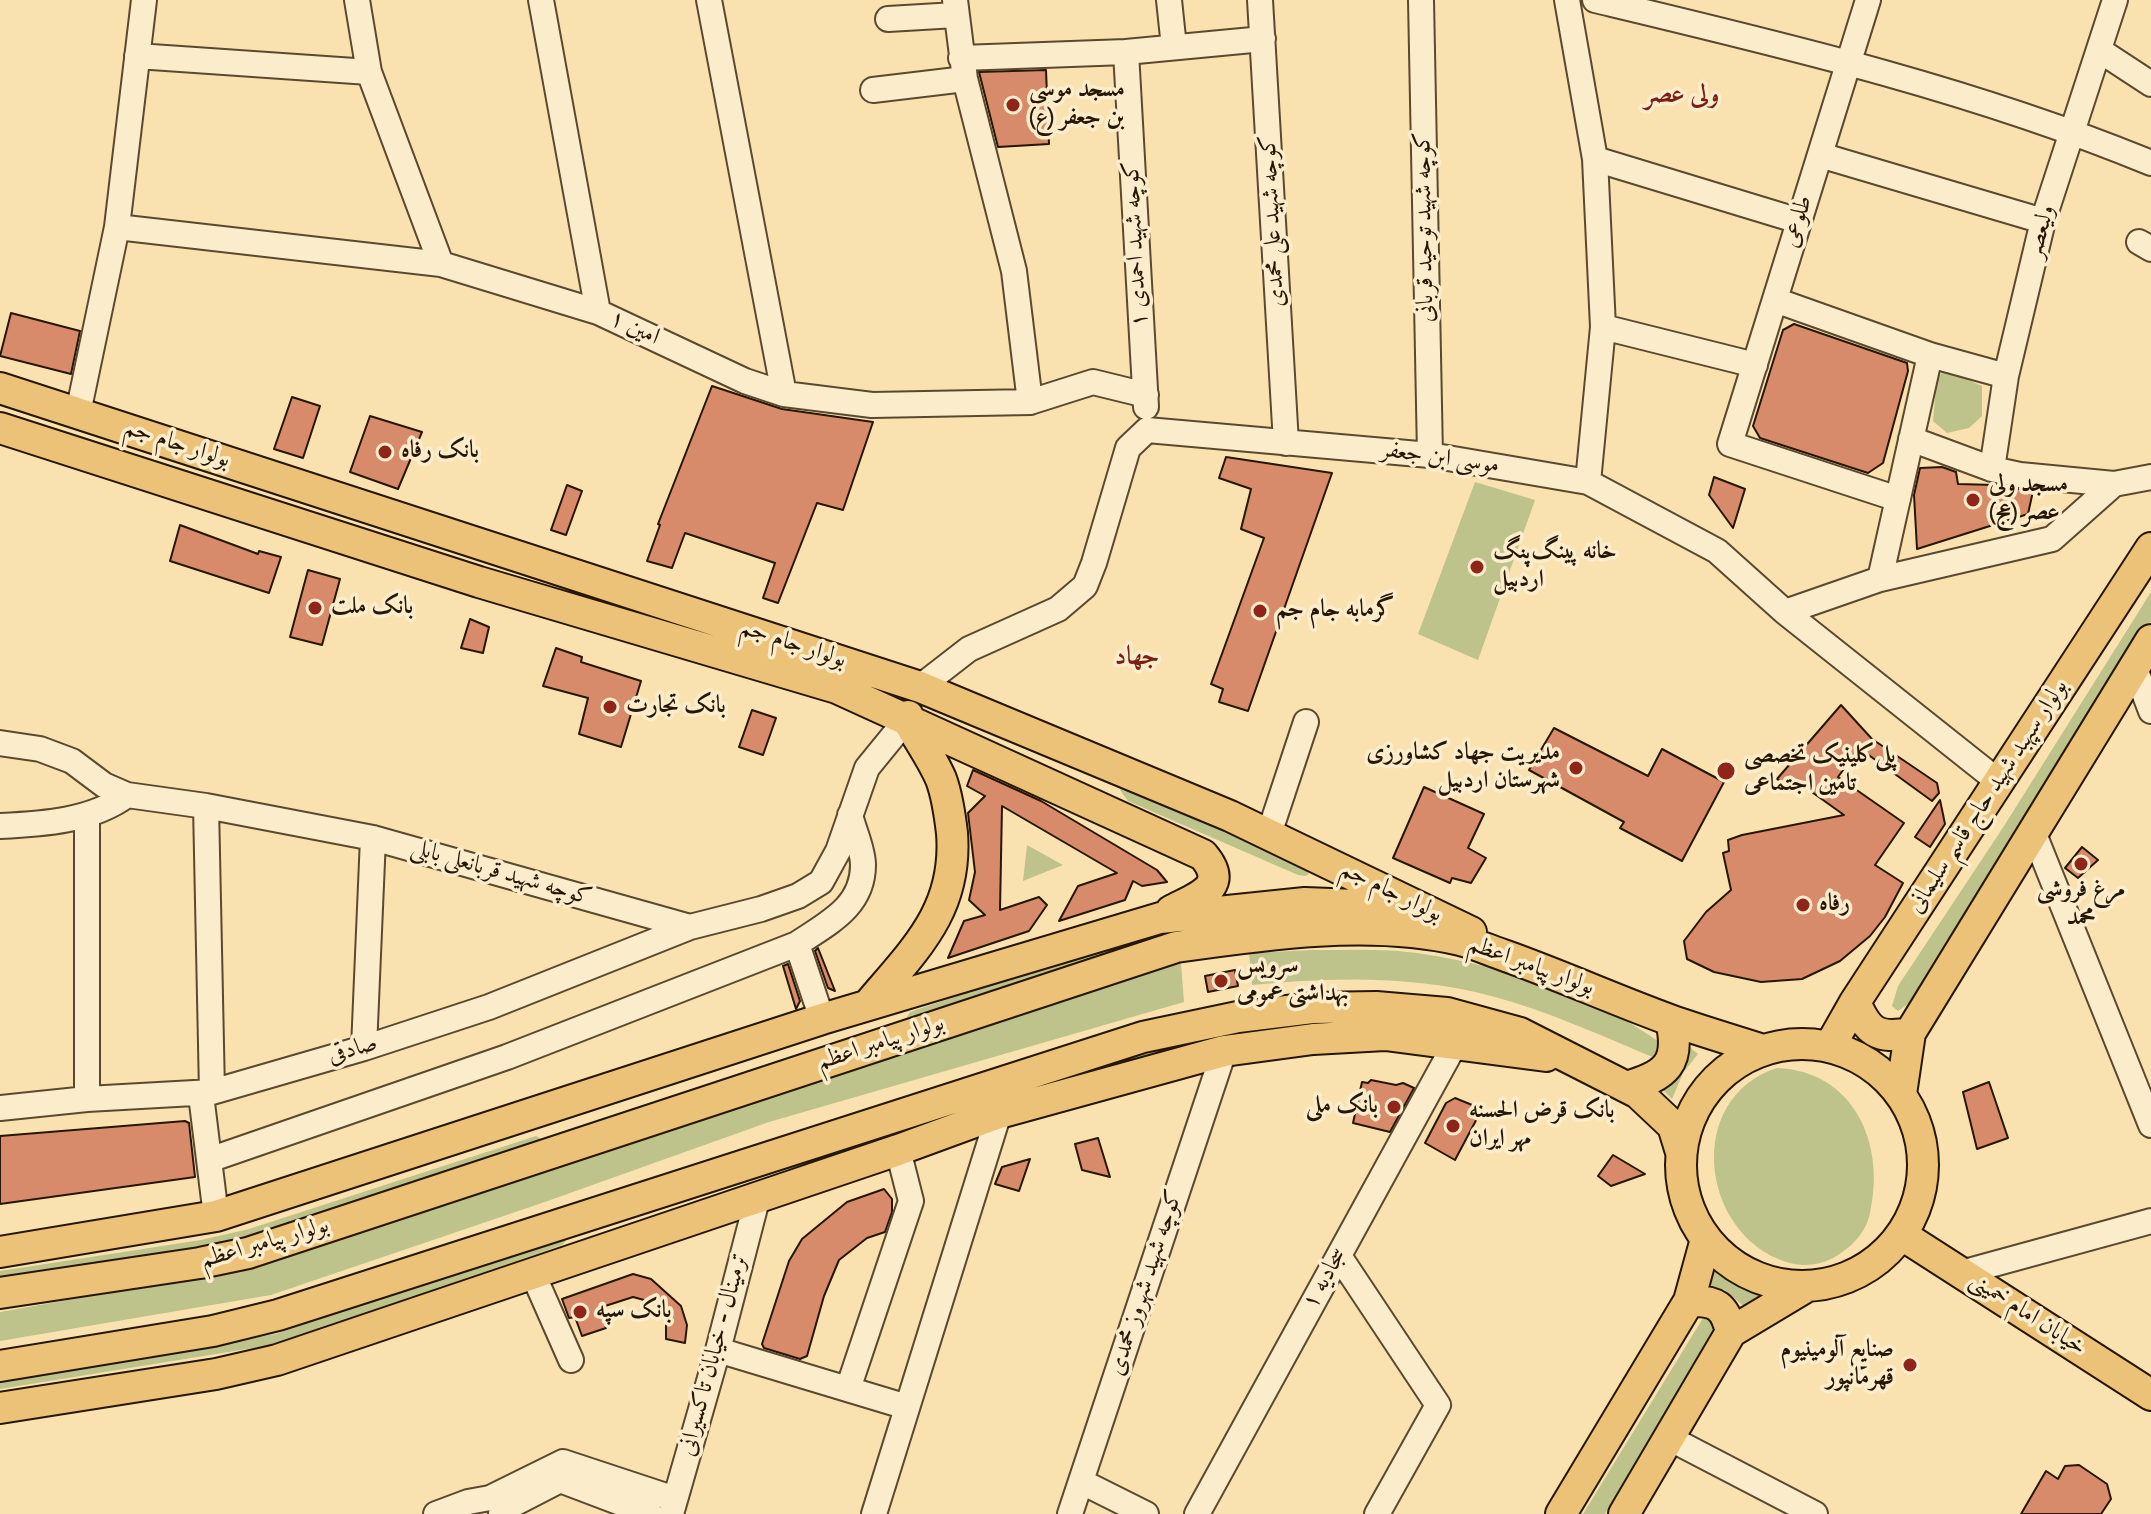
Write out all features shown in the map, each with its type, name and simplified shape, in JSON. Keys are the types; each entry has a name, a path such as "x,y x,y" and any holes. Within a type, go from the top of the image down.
{"main road":[{"name":"بولوار جام جم","path":"0,388 920,687 1269,834 1559,975"},
{"name":"بولوار جام جم","path":"0,428 479,582 837,688 1203,855 1213,867 1214,880 1209,890 1160,918"},
{"name":"بولوار سپهبد شهید حاج قاسم سلیمانی","path":"1830,1046 1855,1002 2151,548"},
{"path":"479,582 493,549"},
{"path":"619,625 634,593"},
{"path":"1901,1094 1910,1033 2151,640"},
{"path":"868,1005 917,947 949,888 954,856 951,819 941,779 907,719 920,687"},
{"path":"1088,803 1104,764"},
{"name":"بولوار پیامبر اعظم","path":"0,1252 216,1216 868,1005 1160,918 1305,903 1422,908"},
{"name":"بولوار پیامبر اعظم","path":"0,1293 248,1253 1176,947 1222,940 1302,933 1385,931 1462,941 1559,975 1671,1021 1763,1050"},
{"path":"1855,1002 1874,1032 1892,1037 1910,1033"},
{"path":"0,1366 213,1331 278,1315 1143,1037 1238,1017 1312,1008 1376,1007 1447,1013 1520,1033 1638,1093 1673,1126 1681,1152 1682,1183 1690,1213 1706,1239 1734,1266 1768,1282 1806,1287 1843,1280 1876,1262 1902,1235 1918,1202 1924,1165 1918,1128 1901,1094 1881,1073 1857,1056 1830,1046 1796,1043 1763,1050 1733,1065 1707,1089 1690,1118 1681,1152"},
{"path":"1626,1087 1651,1080 1667,1067 1677,1045 1671,1021"},
{"path":"806,1069 809,1024"},
{"path":"0,1408 216,1374 277,1360 999,1113 1224,1051 1313,1039 1385,1035 1572,1060"},
{"name":"خیابان امام خمینی","path":"1902,1235 2151,1395"},
{"path":"1561,1514 1689,1301 1706,1239"},
{"path":"1624,1514 1731,1332 1806,1287"},
{"path":"1689,1301 1708,1300 1720,1307 1731,1332"}],"street":[{"path":"78,413 117,227 144,0"},
{"path":"357,0 369,72 441,264"},
{"path":"541,0 598,312"},
{"path":"709,0 784,394"},
{"path":"1169,0 1174,47"},
{"name":"کوچه شهید علی محمدی","path":"1260,0 1286,443"},
{"name":"کوچه شهید توحید قربانی","path":"1421,0 1430,455"},
{"path":"1567,0 1595,159 1603,327 1588,482"},
{"path":"1595,0 1849,61 2072,130 2151,163"},
{"name":"طلوعی","path":"1868,0 1730,444 1898,499"},
{"name":"ولیعصر","path":"1992,469 2006,376 2043,221 2115,0"},
{"path":"888,19 955,8 963,69 1014,271 1030,402"},
{"path":"873,90 963,69 1263,39"},
{"path":"2099,50 2151,84"},
{"name":"کوچه شهید احمدی ۱","path":"1126,52 1147,430"},
{"path":"137,56 369,72"},
{"path":"1820,155 2043,221"},
{"path":"1595,159 1799,221"},
{"name":"امین ۱","path":"117,227 441,264 598,312 745,381 784,394 872,405 1030,402 1093,382 1146,395"},
{"path":"1775,300 1930,355 2006,376"},
{"path":"1603,327 1755,365"},
{"path":"1880,579 1930,355"},
{"path":"920,687 969,649 1058,609 1085,586 1128,448 1147,430"},
{"name":"موسی ابن جعفر","path":"1147,430 1430,455 1588,482 1717,551 1785,612 1999,782"},
{"path":"1911,439 1992,469 2020,475 2114,484 2151,477"},
{"path":"1785,612 1880,579 2052,539 2114,484"},
{"path":"2134,666 2151,711"},
{"name":"کوچه شهید قربانعلی بابلی","path":"0,743 40,749 72,761 104,785 127,795 206,806 373,838 690,927 761,909 798,896 821,882 838,851 867,768 907,719"},
{"path":"1269,834 1306,722"},
{"path":"0,826 87,815 108,809 127,795"},
{"path":"206,806 207,1098 209,1160 216,1216"},
{"path":"87,815 87,1099"},
{"path":"209,1160 507,1057 797,944 839,915 858,895 863,864 850,815"},
{"path":"2034,834 2151,1125"},
{"path":"364,1048 373,838"},
{"name":"صادقی","path":"0,1108 87,1099 207,1098 489,1007 690,927"},
{"path":"797,944 809,1024"},
{"name":"سجادیه ۱","path":"1197,1514 1455,1044"},
{"name":"کوچه شهید شهروز محمدی","path":"1070,1514 1224,1051"},
{"path":"874,1514 999,1113"},
{"path":"848,1389 911,1201 898,1150"},
{"name":"ترمینال - خیابان تاکسیرانی","path":"673,1507 758,1196"},
{"path":"1961,1273 2151,1221"},
{"path":"1339,1256 1438,1405 1377,1514"},
{"path":"533,1274 571,1360"},
{"path":"718,1350 907,1407"},
{"path":"1669,1438 1815,1514"},
{"path":"436,1514 468,1502 490,1498 563,1462 673,1507"},
{"path":"501,1514 504,1509 560,1480 650,1514"},
{"path":"1082,1482 1146,1514"}],"green space":[{"path":"1946,370 1982,386 1982,416 1969,428 1947,433 1933,421 1937,377"},
{"name":"خانه پینگ‌پنگ اردبیل","path":"1475,482 1535,500 1478,660 1418,634"},
{"path":"2151,592 2151,621 1908,1004 1898,1011 1892,1006 1898,986 2004,826"},
{"path":"1127,783 1306,869 1309,874 1298,875 1128,801 1120,790"},
{"path":"1027,845 1063,865 1023,881"},
{"path":"1240,914 914,1020 907,1017 910,1012 1144,933"},
{"path":"1313,950 1409,952 1517,975 1578,997 1635,1026 1662,1044 1655,1058 1536,1010 1495,997 1435,985 1343,979 1252,985 1249,953"},
{"path":"1181,963 1184,1002 769,1122 271,1295 0,1341 0,1312 260,1266"},
{"path":"1347,1019 1348,1025 929,1123 877,1140 867,1138 1151,1049 1256,1024"},
{"path":"1688,1046 1698,1054 1683,1073 1672,1099 1661,1088"},
{"path":"1777,1068 1804,1072 1826,1082 1844,1097 1858,1116 1868,1138 1873,1162 1874,1187 1865,1227 1846,1250 1816,1264 1786,1262 1757,1247 1735,1224 1721,1196 1714,1166 1716,1135 1727,1107 1747,1084"},
{"path":"536,1136 540,1138 539,1143 230,1242 0,1280 0,1271 201,1240 249,1229"},
{"path":"559,1236 566,1241 562,1245 278,1344 0,1389 0,1381 276,1334"},
{"path":"1714,1268 1739,1284 1767,1294 1748,1310 1725,1290 1707,1285"},
{"path":"1703,1318 1717,1324 1713,1337 1605,1514 1583,1514"}],"building":[{"name":"مسجد موسی بن جعفر (ع)","path":"1046,70 1049,144 998,147 979,72"},
{"path":"11,313 80,331 71,374 0,356"},
{"path":"1794,324 1907,363 1908,371 1883,463 1868,473 1760,438 1753,426 1783,330"},
{"path":"712,386 782,409 873,422 843,510 817,503 778,603 763,598 775,563 685,533 672,568 647,561 658,524"},
{"path":"292,397 320,406 303,458 274,449"},
{"name":"بانک رفاه","path":"370,416 422,432 398,489 350,472"},
{"name":"گرمابه جام جم","path":"1226,457 1332,473 1248,711 1219,702 1223,689 1211,684 1264,538 1241,529 1251,489 1219,478"},
{"name":"مسجد ولی عصر (عج)","path":"1942,467 1956,472 1958,484 1995,485 2033,491 2028,514 1917,549 1914,495 1920,468"},
{"path":"1714,477 1745,489 1733,528 1709,495"},
{"path":"567,485 582,491 566,535 551,530"},
{"path":"180,525 258,554 259,551 281,557 269,593 170,561"},
{"name":"بانک ملت","path":"308,570 340,579 322,645 290,637"},
{"path":"470,619 489,627 483,653 461,648"},
{"name":"بانک تجارت","path":"556,648 582,657 581,662 641,681 621,747 579,734 588,698 543,686"},
{"name":"رفاه","path":"1841,705 1872,739 1937,783 1939,793 1932,801 1859,748 1838,777 1904,823 1875,865 1903,883 1885,917 1870,936 1840,961 1802,979 1761,982 1714,972 1687,959 1684,941 1706,912 1731,890 1723,853 1729,851 1728,840 1844,815 1802,785 1796,792 1777,779"},
{"path":"752,710 776,718 763,755 739,747"},
{"path":"1554,728 1648,776 1662,749 1724,782 1682,861 1620,828 1624,822 1529,770"},
{"path":"973,770 1041,801 1157,870 1167,882 1142,886 1133,881 1125,900 1059,921 1078,886 1117,873 1002,806 1000,910 1039,897 1047,905 1029,931 948,958 964,921 985,915 969,900 975,872 968,813 985,796 967,786"},
{"path":"1424,787 1484,814 1468,848 1486,858 1471,883 1452,878 1450,883 1393,858"},
{"path":"1940,800 1945,824 1930,847 1915,837"},
{"name":"مرغ فروشی محمد","path":"2082,847 2098,860 2078,878 2065,868"},
{"path":"818,948 835,991 828,988 815,951"},
{"path":"788,964 800,1001 796,1009 783,966"},
{"name":"سرویس بهداشتی عمومی","path":"1235,970 1238,986 1208,992 1205,976"},
{"path":"1371,1080 1396,1085 1403,1083 1414,1088 1390,1132 1353,1123 1362,1082"},
{"path":"1989,1082 2008,1138 1977,1149 1963,1092"},
{"name":"بانک قرض الحسنه مهر ایران","path":"1455,1098 1482,1109 1455,1160 1425,1143 1446,1103"},
{"path":"189,1123 195,1177 0,1204 0,1136"},
{"path":"1098,1138 1110,1177 1082,1170 1075,1144"},
{"path":"1613,1155 1645,1174 1611,1186 1598,1176"},
{"path":"1030,1159 1019,1191 995,1184 1002,1167"},
{"path":"884,1189 892,1199 892,1212 885,1232 867,1238 839,1260 824,1296 807,1356 800,1359 764,1348 762,1344 789,1261 802,1239 847,1202"},
{"name":"بانک سپه","path":"633,1274 651,1279 681,1306 687,1325 685,1343 666,1339 666,1317 655,1303 633,1297 599,1308 606,1328 582,1336 575,1317 569,1318 562,1299"},
{"path":"2079,1465 2107,1484 2111,1499 2101,1514 2021,1514 2046,1471 2058,1479 2065,1466"}],"place":[{"name":"مسجد موسی بن جعفر (ع)","path":"1013,105"},
{"name":"بانک رفاه","path":"385,452"},
{"name":"مسجد ولی عصر (عج)","path":"1973,500"},
{"name":"خانه پینگ‌پنگ اردبیل","path":"1477,567"},
{"name":"بانک ملت","path":"315,608"},
{"name":"گرمابه جام جم","path":"1260,611"},
{"name":"بانک تجارت","path":"610,707"},
{"name":"مدیریت جهاد کشاورزی شهرستان اردبیل","path":"1576,768"},
{"name":"پلی‌کلینیک تخصصی تامین اجتماعی","path":"1726,771"},
{"name":"مرغ فروشی محمد","path":"2081,864"},
{"name":"رفاه","path":"1803,905"},
{"name":"سرویس بهداشتی عمومی","path":"1221,981"},
{"name":"بانک ملی","path":"1394,1107"},
{"name":"بانک قرض الحسنه مهر ایران","path":"1453,1126"},
{"name":"بانک سپه","path":"580,1312"},
{"name":"صنایع آلومینیوم قهرمانپور","path":"1910,1365"}],"district":[{"name":"ولی عصر","path":"1682,97"},
{"name":"جهاد","path":"1137,659"}]}
